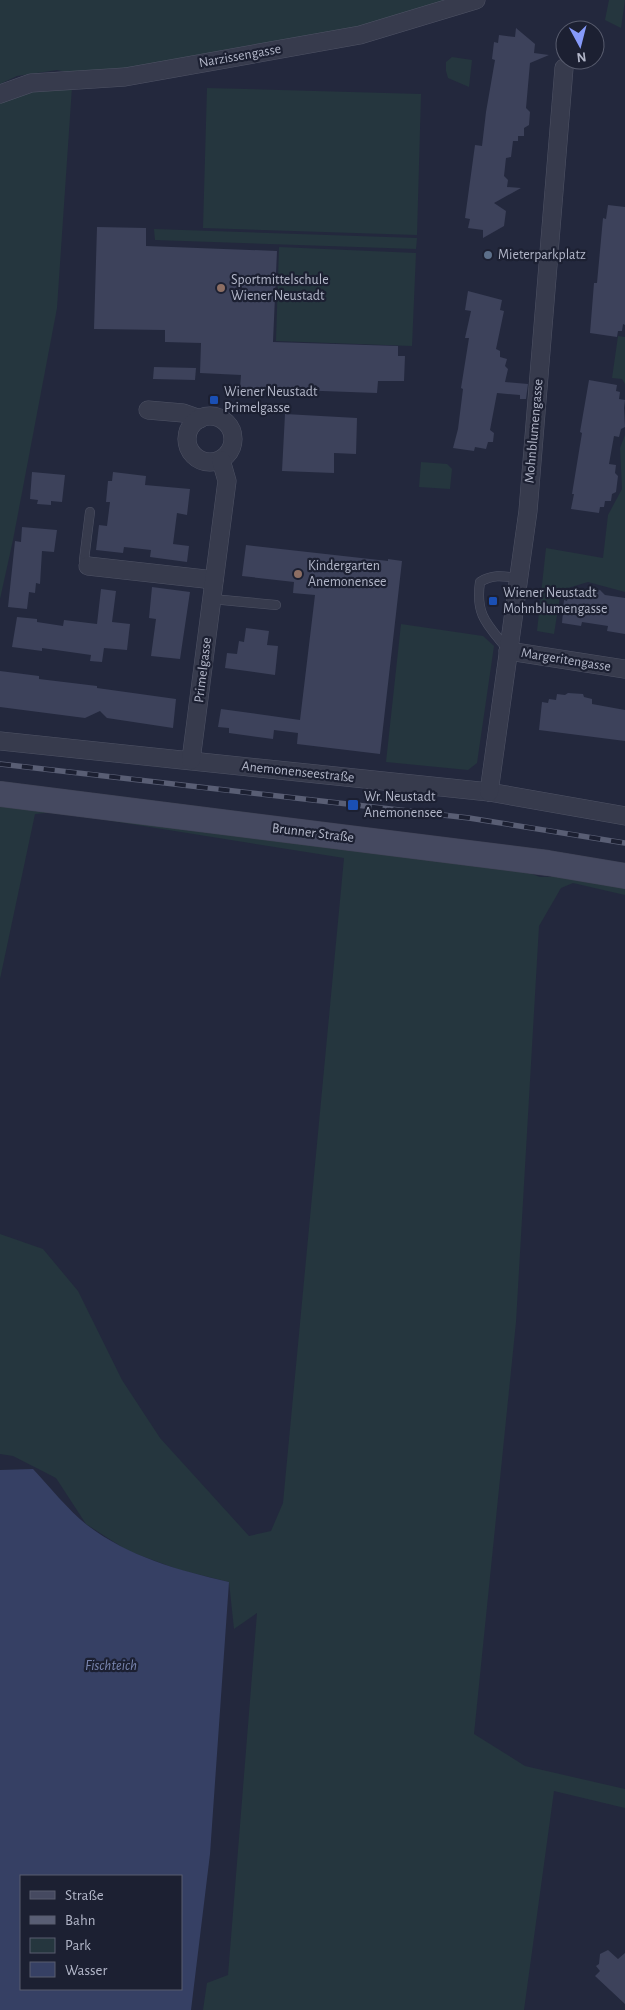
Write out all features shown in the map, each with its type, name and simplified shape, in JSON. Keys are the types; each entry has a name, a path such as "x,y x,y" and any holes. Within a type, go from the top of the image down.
{"main road":[{"name":"Brunner Straße","path":"0,794 548,863 625,876"}],"street":[{"name":"Narzissengasse","path":"0,94 31,82 125,76 360,35 476,0"},
{"name":"Mohnblumengasse","path":"489,792 528,511 564,70"},
{"path":"148,410 183,413 200,419"},
{"path":"211,416 223,420 231,429 233,440 230,452 221,460 209,462 198,459 189,450 187,438 190,427 200,419 211,416"},
{"name":"Primelgasse","path":"191,760 227,481 221,460"},
{"path":"88,566 214,580"},
{"name":"Margeritengasse","path":"508,650 625,669"},
{"name":"Anemonenseestraße","path":"0,741 489,792 625,816"}],"lane":[{"path":"88,566 84,560 90,512"},
{"path":"508,650 482,618 478,598 480,582 488,577 498,575 518,578"},
{"path":"212,599 276,605"}],"green space":[{"path":"0,0 454,0 358,30 129,72 77,74 57,70 17,76 0,84"},
{"path":"609,0 625,0 621,28 605,20"},
{"path":"452,57 472,60 469,87 448,78 446,62"},
{"path":"72,87 57,308 0,599 0,100 30,90"},
{"path":"207,88 421,94 417,235 203,228"},
{"path":"154,229 417,238 416,249 155,240"},
{"path":"279,247 416,253 412,346 276,341"},
{"path":"618,336 625,337 625,384 622,379 612,378"},
{"path":"625,435 625,592 588,582 561,590 554,634 537,631 546,548 603,558 608,515 622,489 620,448"},
{"path":"421,462 447,464 452,469 450,489 419,487"},
{"path":"401,624 483,636 494,646 477,763 468,770 386,762"},
{"path":"0,802 510,866 540,877 579,876 625,885 625,895 573,883 561,888 539,926 516,1322 474,1734 525,1766 625,1789 625,1808 554,1791 524,2010 203,2010 207,1983 228,1975 257,1613 234,1629 229,1582 180,1570 128,1551 86,1524 56,1478 13,1456 0,1454 0,1234 43,1249 78,1291 122,1380 160,1438 249,1536 271,1531 283,1503 344,858 56,812 35,814 0,979"}],"water":[{"name":"Fischteich","path":"33,1469 80,1519 120,1546 155,1561 191,1573 229,1582 210,1854 191,2010 0,2010 0,1470"}],"building":[{"path":"516,28 535,44 534,53 549,55 530,63 526,108 530,112 529,125 524,128 524,136 518,136 518,141 513,141 511,157 506,158 504,176 508,180 507,187 521,188 494,203 506,211 504,226 483,238 483,230 468,228 470,219 465,218 475,145 482,146 495,60 492,59 494,42 498,43 499,35 515,37"},
{"path":"608,205 625,207 625,325 623,324 622,331 618,331 617,337 590,333 594,283 597,283 603,218 606,219"},
{"name":"Sportmittelschule Wiener Neustadt","path":"97,227 146,228 146,246 277,251 273,342 398,346 398,356 405,356 404,381 378,381 377,393 240,388 241,375 200,373 201,343 165,342 165,330 94,329"},
{"path":"468,291 502,300 500,310 504,311 496,349 500,351 500,357 507,359 505,366 508,369 505,382 528,384 526,399 520,399 520,395 497,393 490,430 494,433 493,442 488,442 486,449 475,447 474,451 453,448 458,429 463,389 461,388 469,338 465,338 471,311 465,310"},
{"path":"154,367 196,368 195,380 153,379"},
{"path":"589,380 617,385 616,391 620,392 619,399 625,400 625,427 621,429 619,437 614,436 609,464 616,465 615,473 618,476 616,492 612,494 611,501 605,501 604,507 600,507 599,513 571,509 582,433 580,432"},
{"path":"285,414 357,418 356,454 334,453 334,473 282,471"},
{"path":"32,472 65,475 62,502 51,501 51,505 37,504 38,500 30,499"},
{"path":"113,472 146,476 145,485 190,489 187,515 177,513 173,544 189,546 187,562 150,557 151,550 124,547 123,553 96,550 99,525 107,526 110,502 106,502 108,481 112,481"},
{"path":"22,527 57,530 54,552 42,551 40,584 36,583 35,593 29,592 27,609 8,607 15,541 21,542"},
{"path":"246,545 402,561 380,754 297,744 298,733 274,730 273,739 229,733 229,728 218,727 221,709 300,720 315,595 293,593 294,582 242,576"},
{"path":"152,587 190,592 180,659 151,656 156,619 149,618"},
{"path":"589,588 600,590 605,595 625,598 625,634 607,631 608,626 582,622 581,626 562,623 564,600 567,601 568,595 577,596 578,590"},
{"path":"101,589 116,591 112,622 130,624 127,650 104,648 102,662 90,661 91,655 42,648 42,651 12,647 17,617 37,619 37,622 63,626 64,620 97,624"},
{"path":"246,628 269,631 267,645 278,646 275,675 225,668 227,653 237,654 239,641 244,642"},
{"path":"0,671 39,676 39,679 176,699 173,728 107,718 100,711 85,718 0,707"},
{"path":"568,693 583,694 584,697 592,699 592,704 625,710 625,741 539,730 542,702 548,703 549,699 556,700 557,694 565,695"},
{"path":"608,1950 618,1959 625,1953 625,2004 595,1976 600,1971 596,1966 599,1964 600,1954"}],"railway":[{"path":"0,764 469,818 625,843"}],"place":[{"name":"Mieterparkplatz","path":"488,255"},
{"name":"Sportmittelschule Wiener Neustadt","path":"221,288"},
{"name":"Wiener Neustadt Primelgasse","path":"214,400"},
{"name":"Kindergarten Anemonensee","path":"298,574"},
{"name":"Wiener Neustadt Mohnblumengasse","path":"493,601"},
{"name":"Wr. Neustadt Anemonensee","path":"353,805"}]}
